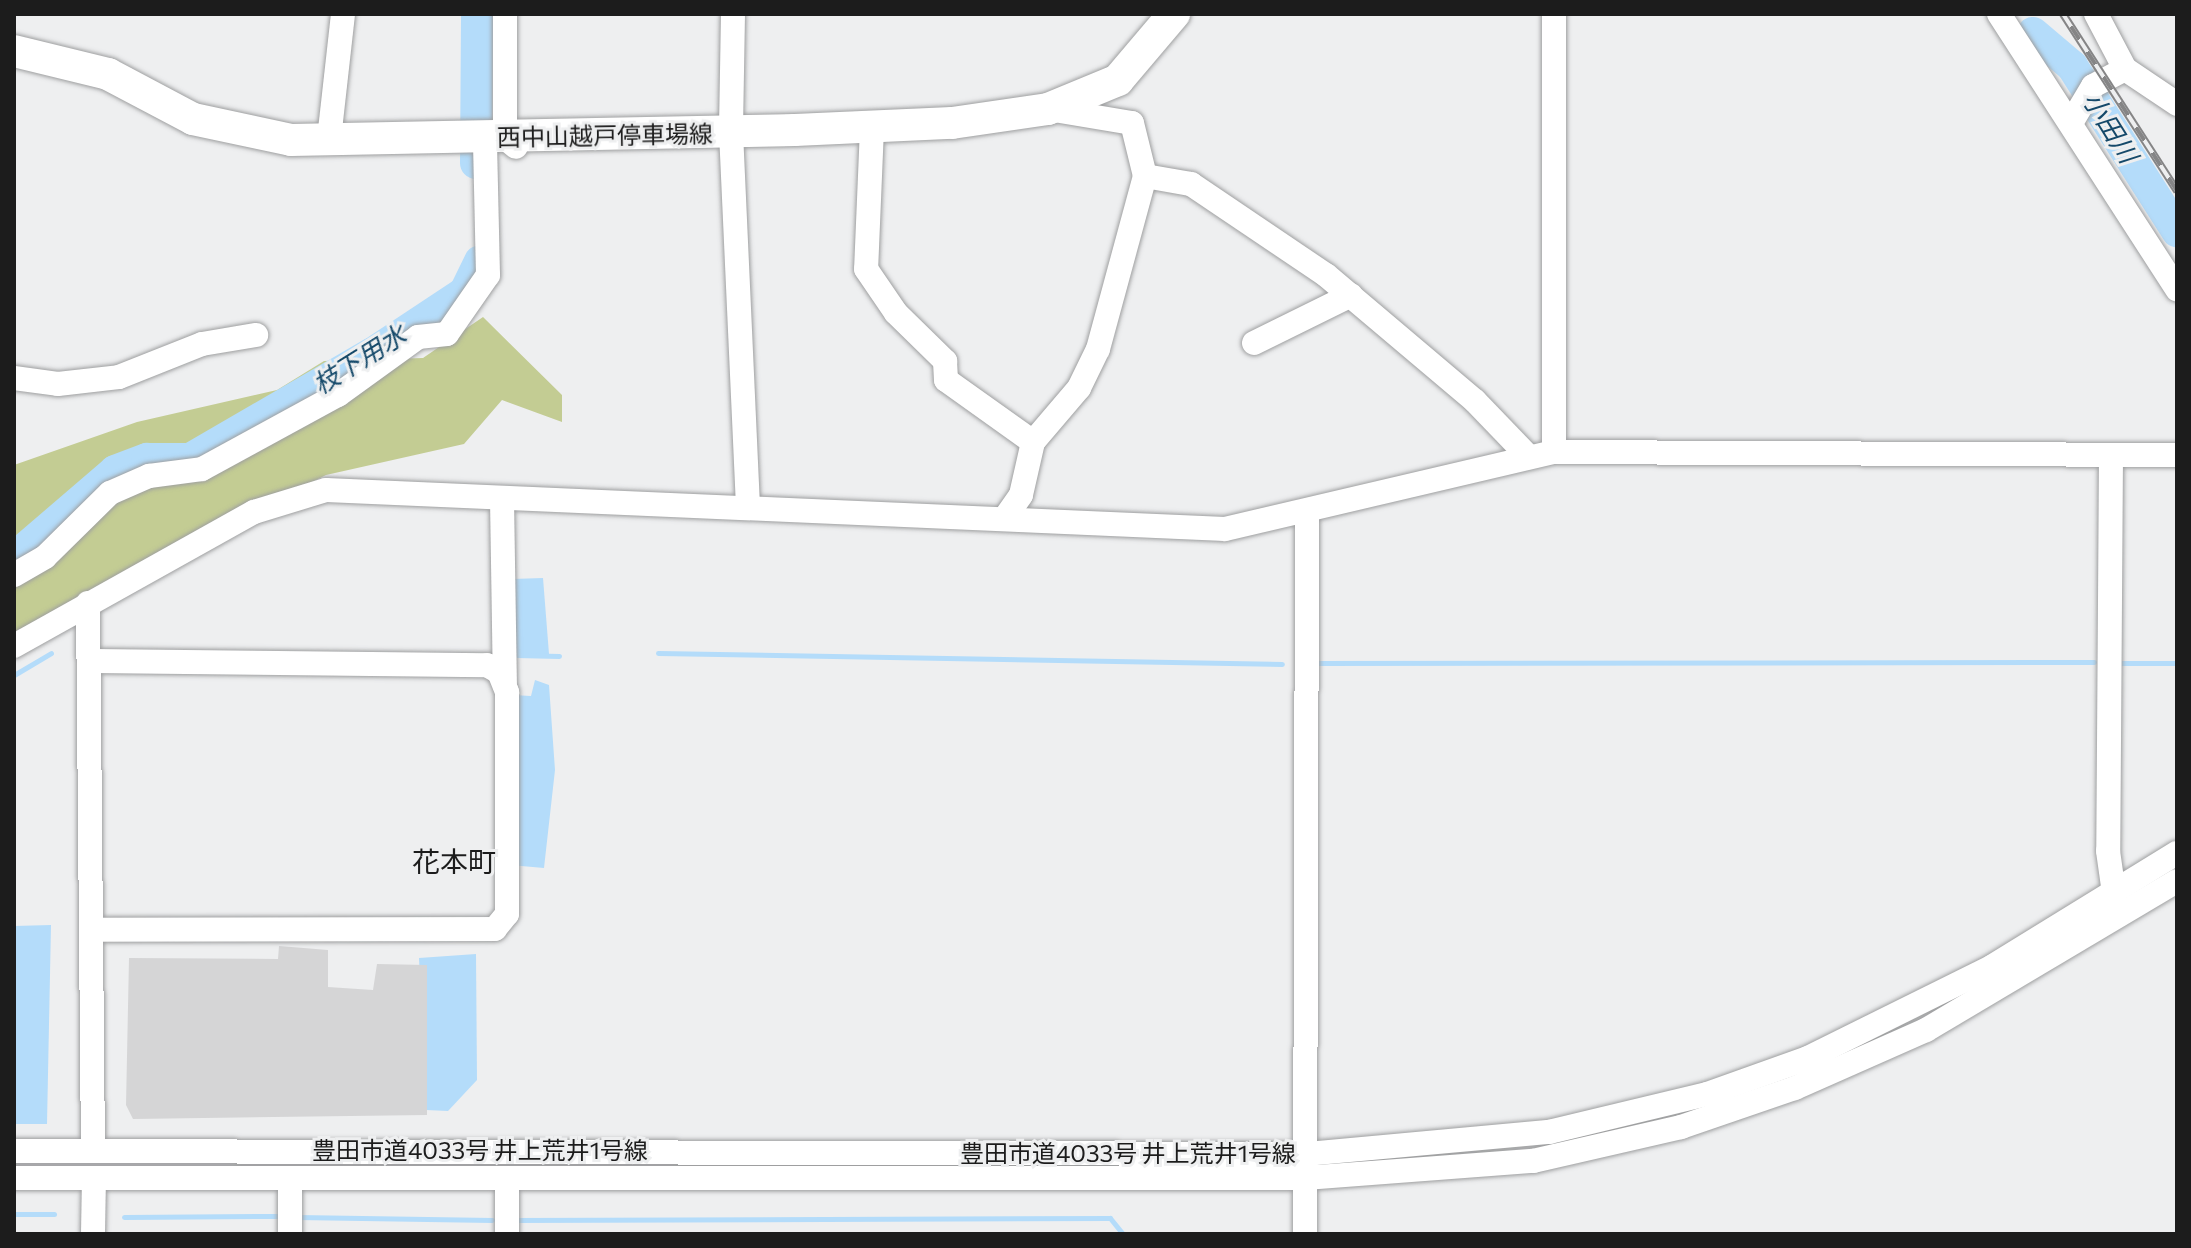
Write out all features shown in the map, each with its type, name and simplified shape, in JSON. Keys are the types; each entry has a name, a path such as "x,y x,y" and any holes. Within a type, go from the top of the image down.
{"main road":[{"name":"西中山越戸停車場線","path":"14,51 108,74 193,119 291,140 494,141 872,128 1048,109 1118,80 1174,14"}],"street":[{"path":"329,139 343,14"},
{"path":"14,575 45,557 110,493 149,476 202,469 338,395 418,337 447,334 488,275 494,141 505,14"},
{"path":"733,14 731,132 748,507"},
{"path":"1554,14 1554,452"},
{"path":"1999,14 2177,289"},
{"path":"2096,14 2125,69 2177,104"},
{"path":"2071,123 2093,86 2125,69"},
{"path":"1004,519 1021,495 1033,442 1079,388 1098,349 1145,176 1132,123 1048,109"},
{"path":"872,128 866,269 896,313 945,361 946,380 1033,442"},
{"path":"1145,176 1191,184 1351,295 1475,401 1528,456"},
{"path":"1254,343 1351,295"},
{"path":"14,378 58,384 119,377 202,344 256,335"},
{"path":"14,646 88,603 285,500 362,489 502,499 1225,529 1554,452 2177,455"},
{"path":"2111,456 2108,851 2114,893"},
{"path":"94,930 495,929 507,914 502,499"},
{"path":"1305,1234 1307,512"},
{"path":"88,603 93,661 93,1151"},
{"path":"93,661 487,665 505,685"},
{"name":"豊田市道4033号 井上荒井1号線","path":"14,1151 1306,1166 1549,1132 1728,1088 1905,1014 2177,853"},
{"name":"豊田市道4033号 井上荒井1号線","path":"14,1178 507,1181 1533,1161 1771,1097 1926,1030 2177,881"},
{"path":"93,1234 94,1179"},
{"path":"290,1180 290,1234"},
{"path":"507,1181 507,1234"}],"green space":[{"path":"483,317 562,395 562,422 502,400 464,444 326,475 14,632 14,465 137,422 277,390 324,361 423,358"}],"water":[{"path":"543,578 549,654 514,656 512,579"},
{"path":"535,680 549,685 555,770 544,868 510,865 512,695 531,696"},
{"path":"51,925 47,1124 14,1124 14,926"},
{"path":"476,954 477,1080 448,1111 426,1110 419,958"}],"building":[{"path":"279,946 328,950 328,987 373,990 377,964 427,965 427,1115 133,1119 126,1105 129,958 278,959"}],"waterway":[{"name":"枝下用水","path":"476,163 477,14"},
{"name":"小田川","path":"2033,33 2072,66 2177,231"},
{"name":"枝下用水","path":"14,558 115,471 147,459 190,459 373,353 465,292 480,261"},
{"path":"14,675 51,653"},
{"path":"658,653 1282,664"},
{"path":"516,655 559,656"},
{"path":"1315,663 2094,662"},
{"path":"2121,663 2177,663"},
{"path":"14,1214 54,1214"},
{"path":"124,1217 283,1216"},
{"path":"297,1217 492,1220"},
{"path":"515,1220 1110,1218 1123,1234"}],"railway":[{"path":"2063,14 2177,191"}],"district":[{"name":"花本町","path":"454,861"}]}
